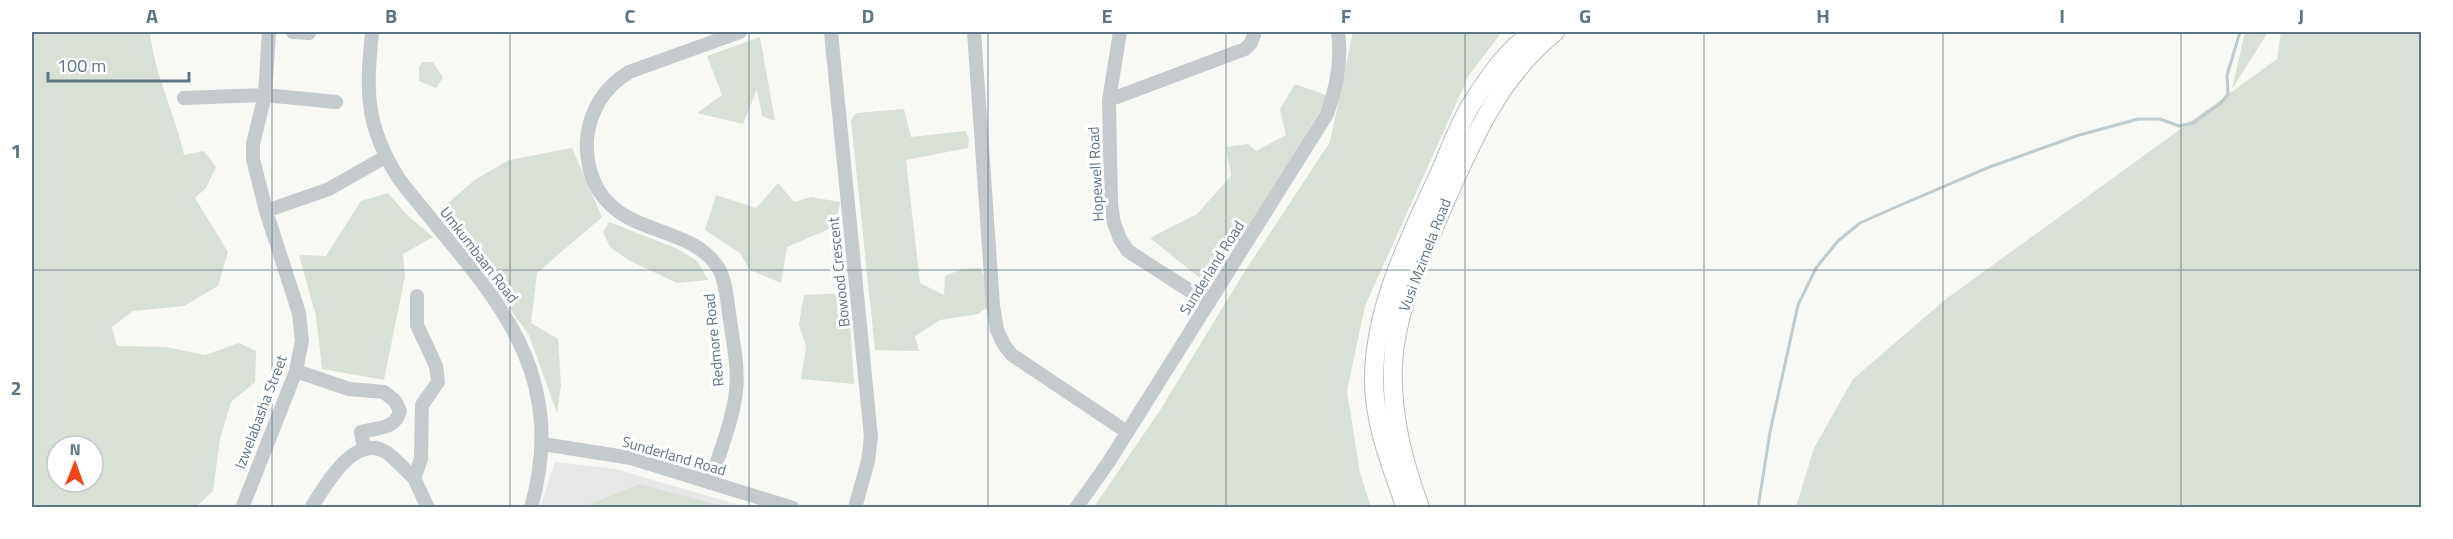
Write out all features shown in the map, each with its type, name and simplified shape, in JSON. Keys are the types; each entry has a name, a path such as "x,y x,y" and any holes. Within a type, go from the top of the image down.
{"main road":[{"name":"Vusi Mzimela Road","path":"1406,507 1383,440 1375,400 1374,375 1384,312 1395,277 1473,101 1505,57 1533,32"},
{"name":"Vusi Mzimela Road","path":"1420,507 1409,477 1395,413 1393,363 1404,306 1432,233 1484,116 1509,78 1555,32"}],"street":[{"name":"Izwelabasha Street","path":"242,507 296,371 302,341 299,313 266,211 252,153 265,95 269,32"},
{"path":"293,32 309,33"},
{"name":"Umkumbaan Road","path":"372,32 367,97 375,135 385,157 411,194 479,279 519,337 531,367 542,424 543,444 540,472 531,507"},
{"name":"Redmore Road","path":"710,483 736,391 730,318 720,271 704,252 691,243 637,224 612,207 596,186 586,152 588,129 597,104 605,92 620,78 629,72 740,32"},
{"name":"Bowood Crescent","path":"831,32 871,437 868,461 855,507"},
{"path":"974,32 993,305 997,330 1004,345 1022,363 1127,432"},
{"name":"Hopewell Road","path":"1120,32 1109,100 1111,205 1114,224 1128,251 1209,303"},
{"name":"Sunderland Road","path":"1076,507 1108,463 1327,114 1339,71 1338,32"},
{"path":"1109,100 1245,49 1251,44 1254,35"},
{"path":"184,98 265,95 336,102"},
{"path":"266,211 330,189 385,157"},
{"path":"414,478 421,459 422,405 438,382 436,366 417,325 417,296"},
{"path":"296,371 352,390 378,390 395,401 400,411 393,423 382,428 361,432 364,448"},
{"name":"Sunderland Road","path":"543,444 631,458 793,507"},
{"path":"311,507 350,457 364,448 371,447 386,453 414,478 428,507"}],"shaded area":[{"path":"32,32 150,32 160,78 184,155 204,151 216,167 206,188 195,198 228,252 218,286 184,306 133,311 112,327 117,346 166,347 205,355 239,343 256,351 255,382 231,402 220,439 213,491 196,507 32,507"},
{"path":"1353,32 1502,32 1469,75 1365,306 1347,391 1360,473 1371,507 1093,508 1159,412 1243,274 1330,142"},
{"path":"2245,32 2268,32 2232,89"},
{"path":"2281,32 2421,32 2421,507 1796,507 1814,448 1853,379 1946,299 2277,59"},
{"path":"760,37 775,121 762,116 757,89 743,124 697,113 722,95 707,56"},
{"path":"422,62 433,62 443,78 436,88 419,81 419,68"},
{"path":"1295,84 1329,96 1251,224 1214,279 1206,283 1150,238 1197,214 1231,176 1226,147 1248,144 1256,151 1286,135 1280,109"},
{"path":"904,109 911,137 965,131 969,138 968,148 906,160 920,283 944,295 945,276 962,269 980,268 985,278 986,308 978,314 940,320 915,336 919,351 875,350 851,120 856,113"},
{"path":"572,148 602,217 537,273 531,323 558,339 561,384 557,413 529,335 439,211 476,179 509,160"},
{"path":"778,183 794,202 811,197 840,202 836,226 787,247 781,283 750,270 740,253 705,230 716,195 756,208"},
{"path":"388,193 407,215 433,237 403,254 405,276 384,380 322,369 316,316 299,255 326,256 361,201"},
{"path":"609,222 678,249 697,261 708,280 677,283 630,261 610,247 603,232"},
{"path":"848,293 854,384 801,379 806,347 799,324 804,295"},
{"path":"555,462 615,469 746,507 540,508"},
{"path":"639,484 726,507 584,507"}],"waterway":[{"path":"1758,508 1770,432 1798,305 1816,268 1838,241 1860,223 1896,207 1987,168 2076,136 2138,119 2160,119 2179,126 2193,123 2221,103 2228,94 2227,75 2240,32"}]}
